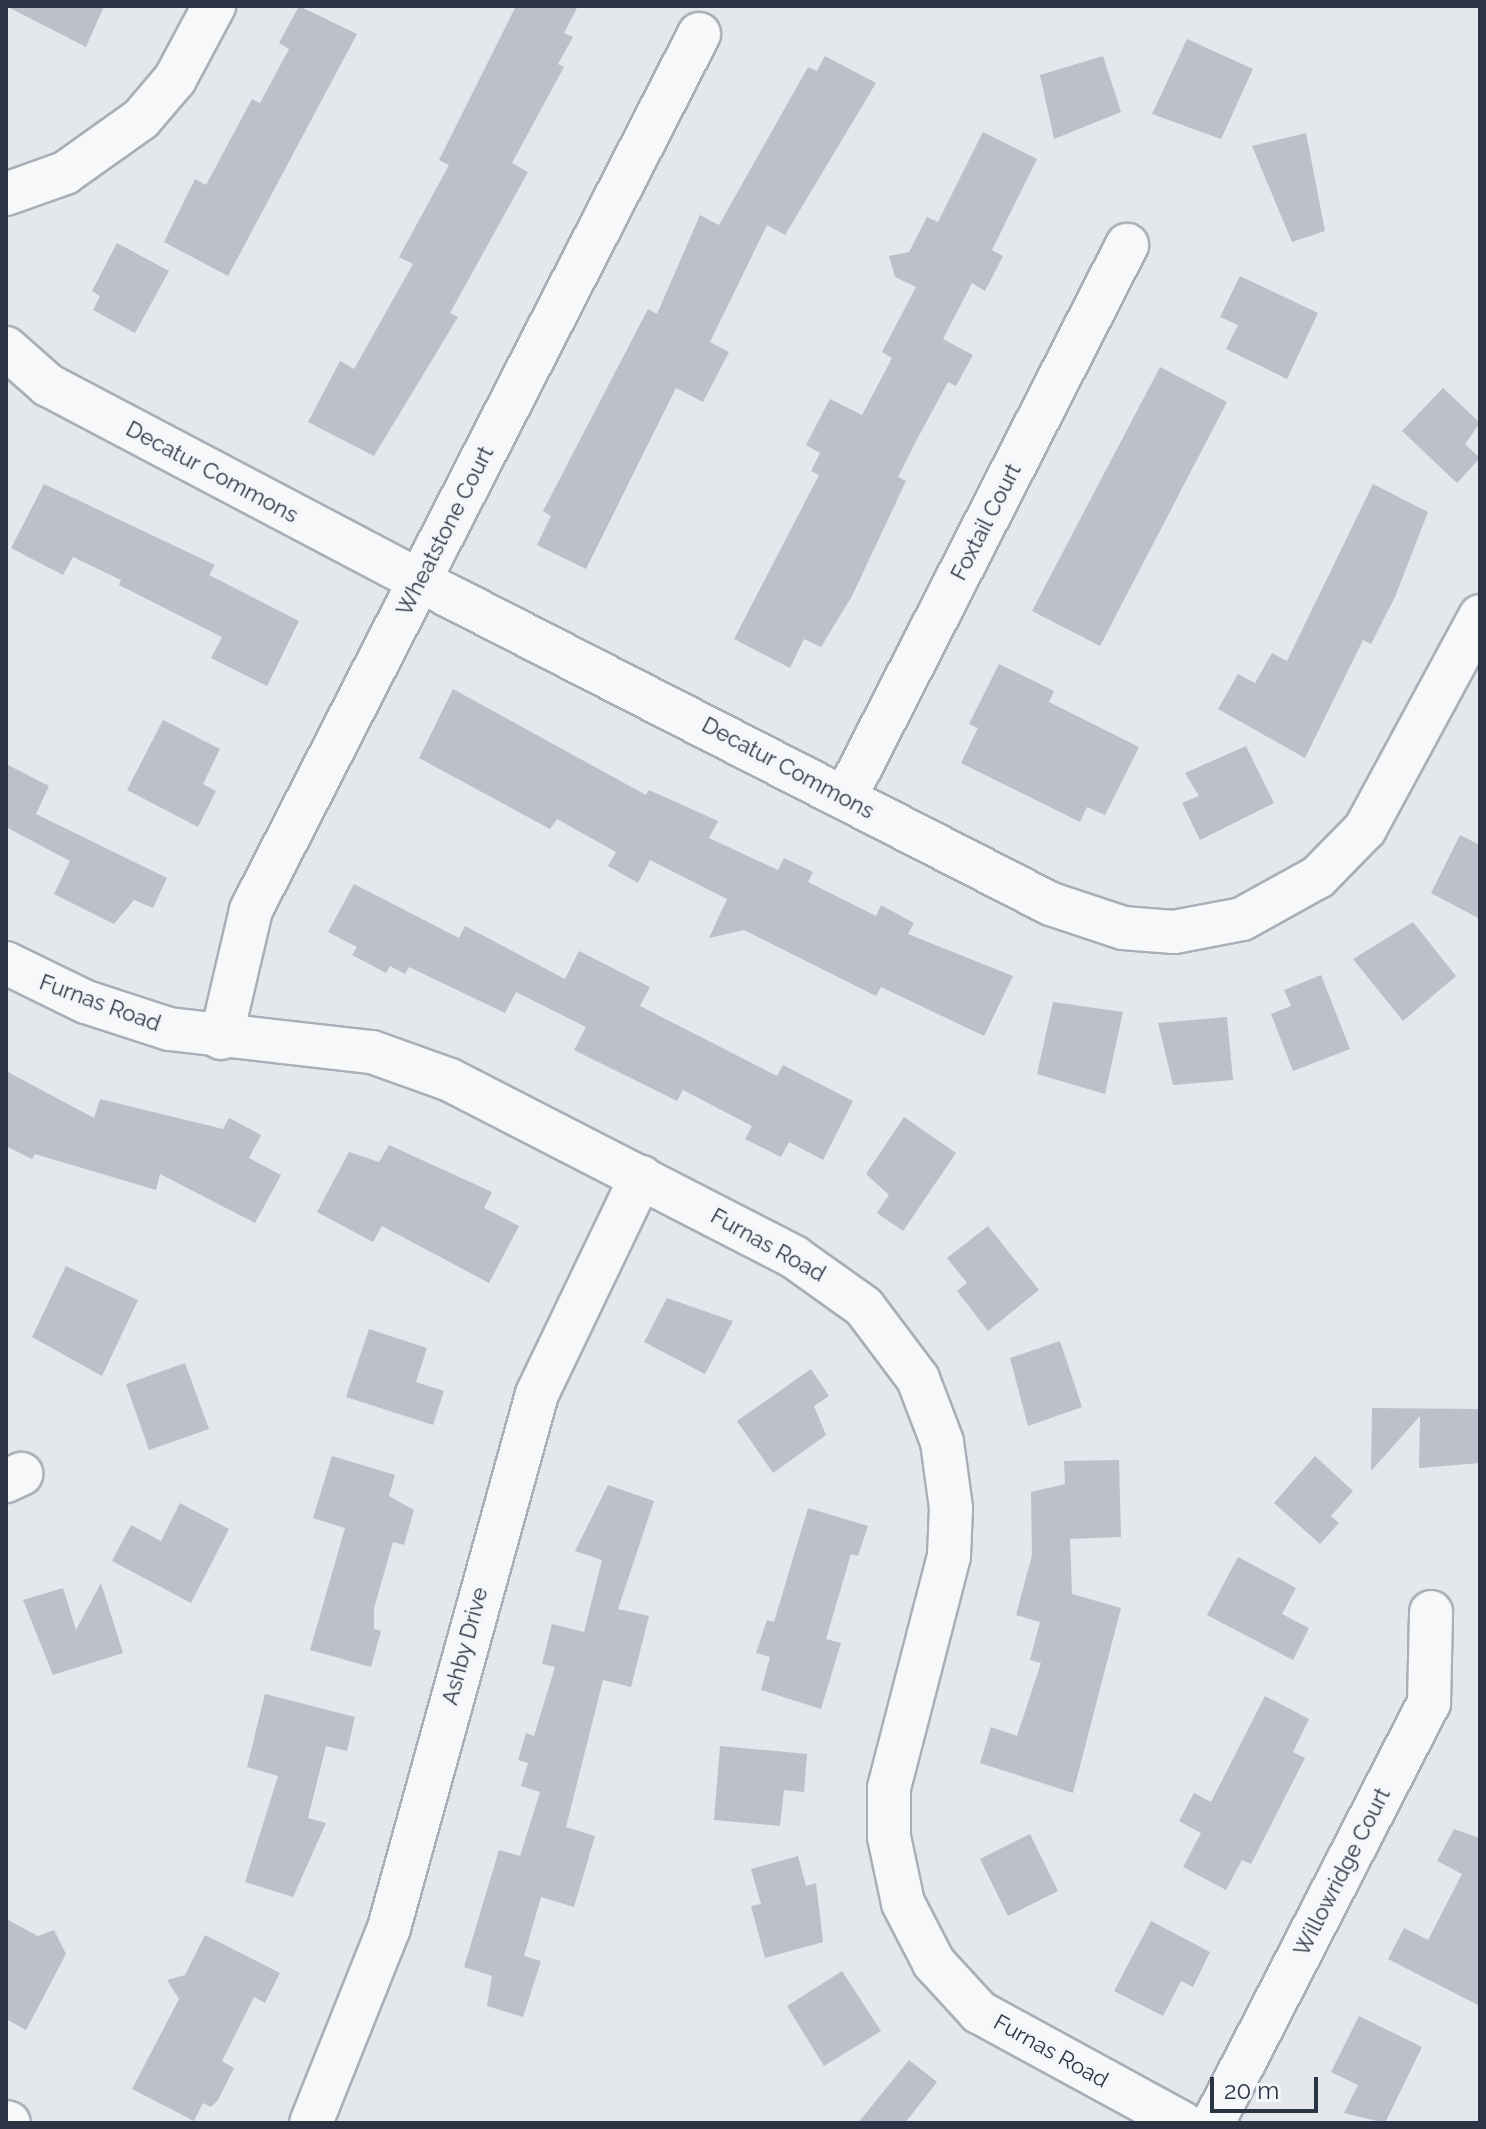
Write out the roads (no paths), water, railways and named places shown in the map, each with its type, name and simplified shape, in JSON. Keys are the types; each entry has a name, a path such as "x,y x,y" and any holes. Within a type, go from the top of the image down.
{"street":[{"path":"6,194 65,173 118,140 175,79 214,6"},
{"name":"Wheatstone Court","path":"221,1038 251,910 699,34"},
{"name":"Foxtail Court","path":"845,798 1127,245"},
{"name":"Decatur Commons","path":"6,348 48,385 420,581 1093,921 1174,932 1242,919 1304,888 1365,829 1480,616"},
{"name":"Furnas Road","path":"6,963 135,1019 221,1038 372,1052 450,1080 820,1271 864,1307 918,1379 942,1442 951,1523 889,1788 897,1887 934,1963 979,2012 1183,2123"},
{"name":"Ashby Drive","path":"311,2123 389,1928 537,1394 641,1177"},
{"name":"Willowridge Court","path":"1213,2123 1429,1703 1431,1612"}]}
